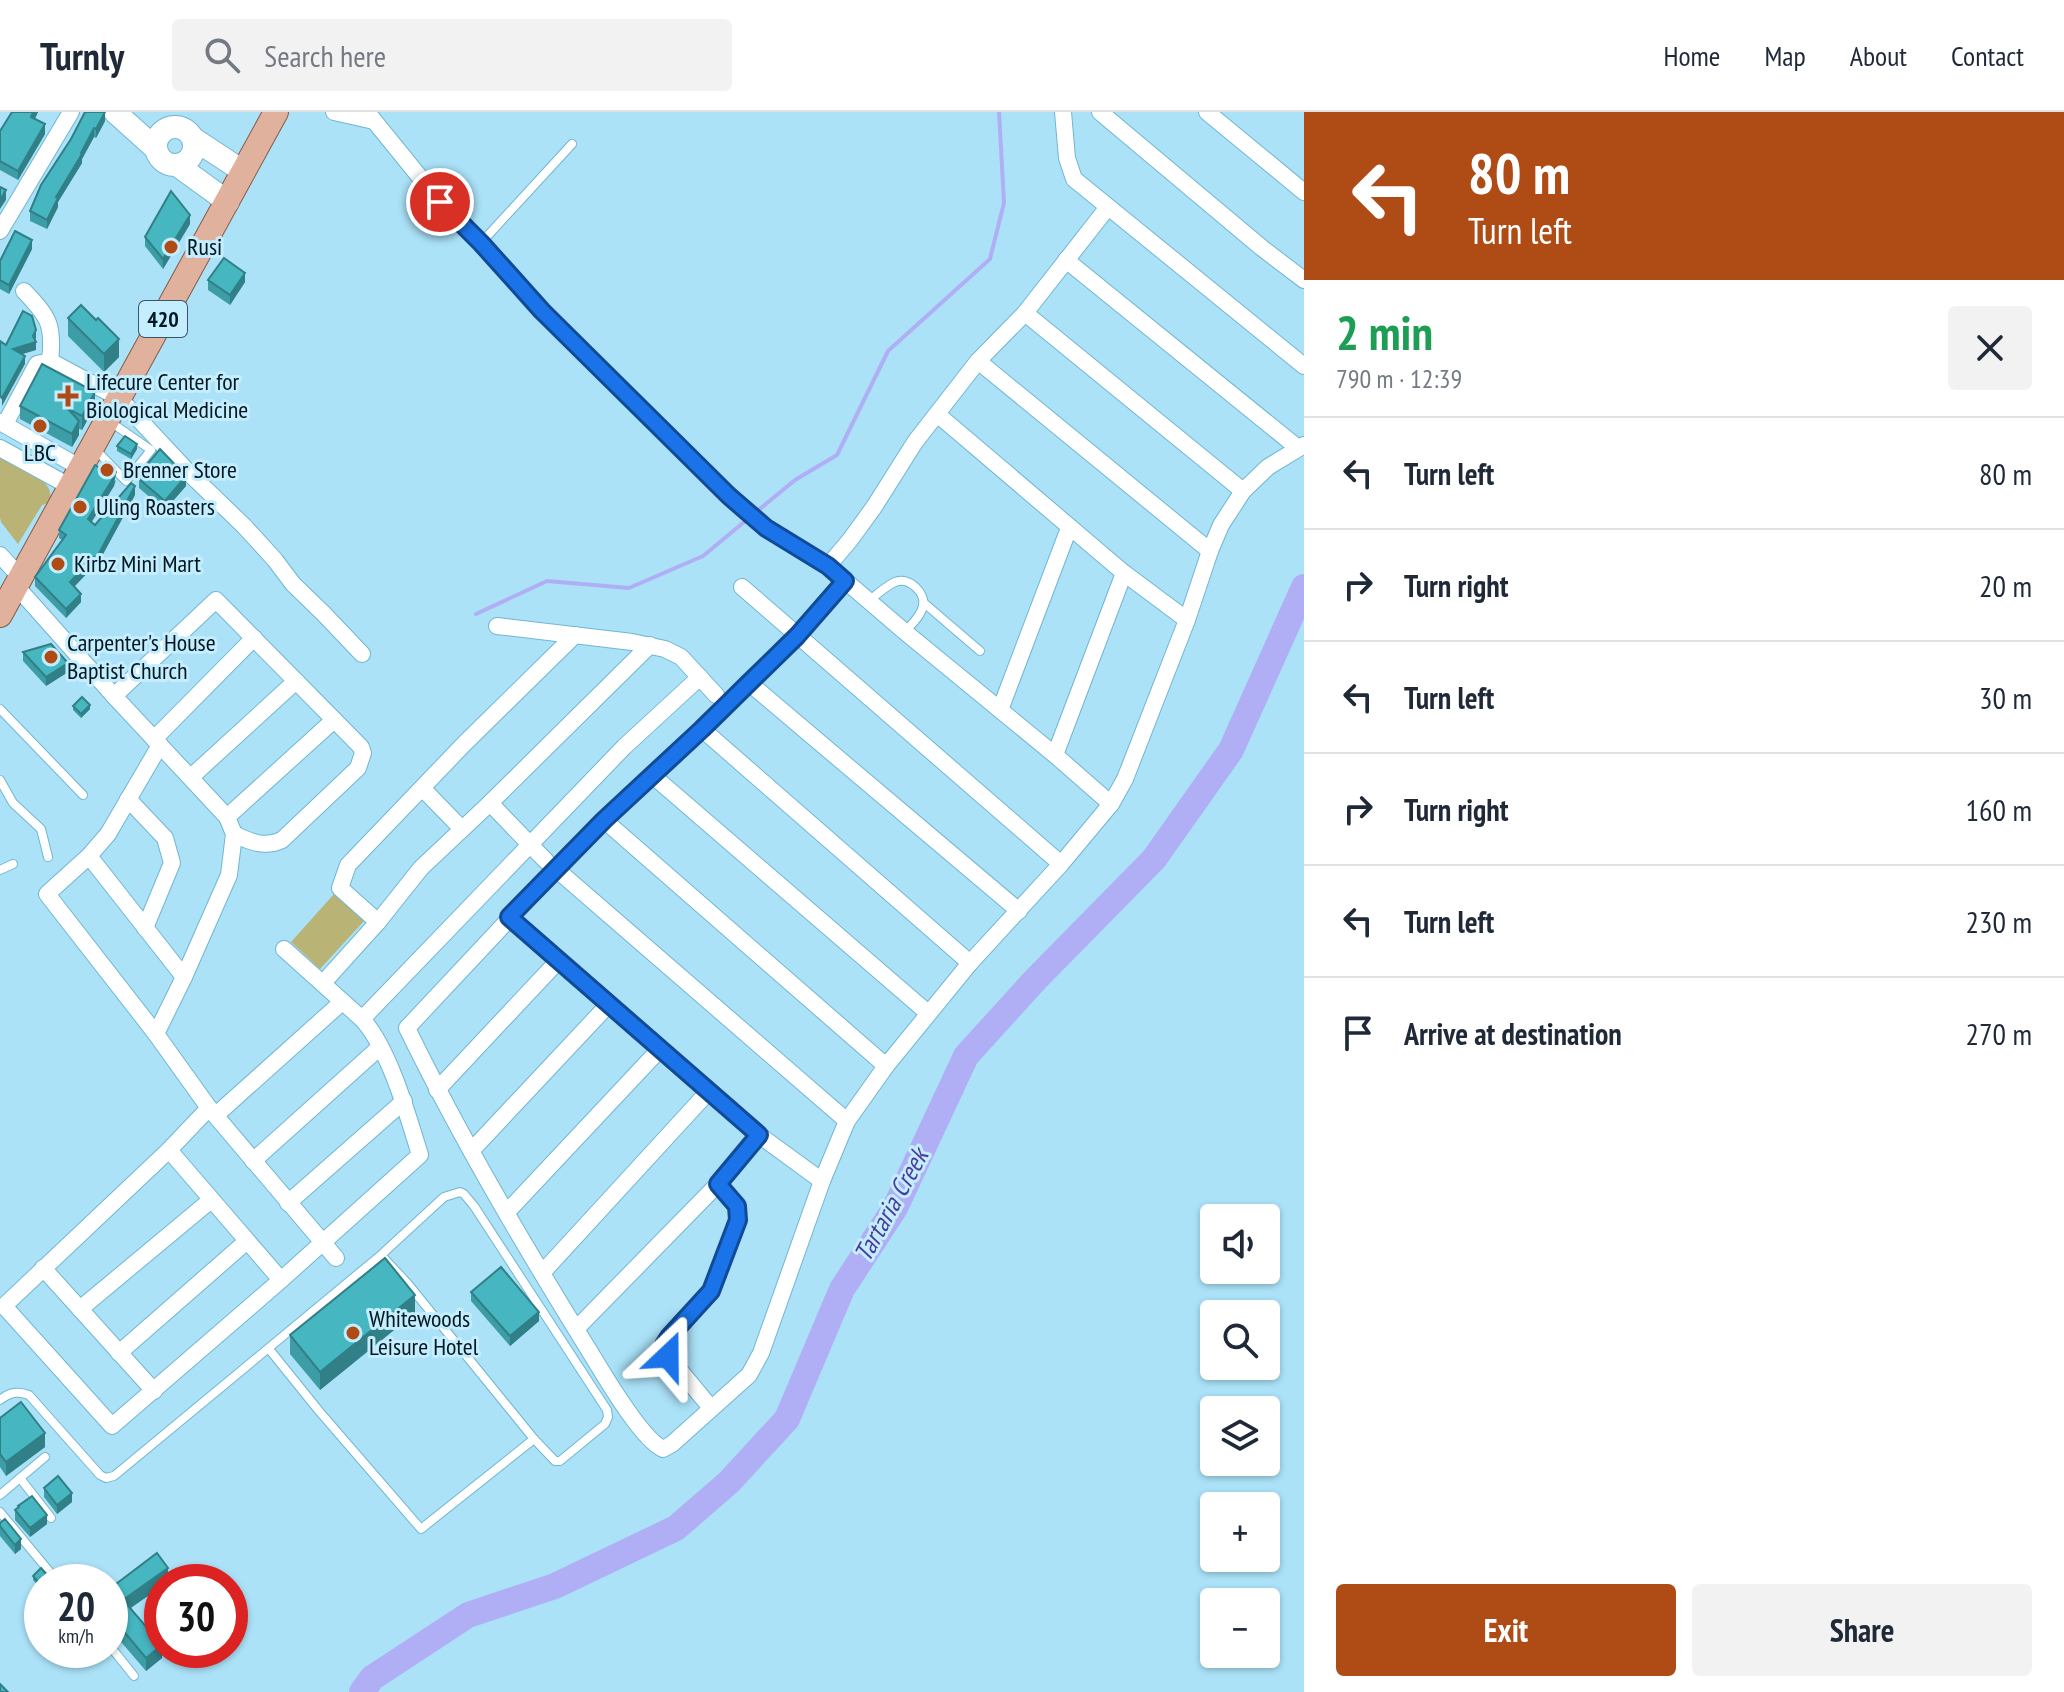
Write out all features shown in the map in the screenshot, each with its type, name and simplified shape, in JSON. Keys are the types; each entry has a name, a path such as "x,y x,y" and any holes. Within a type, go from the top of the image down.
{"main road":[{"name":"420","path":"0,615 276,112"}],"street":[{"path":"0,231 71,112"},
{"path":"115,112 156,149 165,163 177,165 228,202"},
{"path":"334,112 370,117 440,202 542,311 729,496 766,528 828,566 1111,804"},
{"path":"1063,112 1070,170 1074,179 1304,366"},
{"path":"1100,112 1304,280"},
{"path":"1207,112 1304,192"},
{"path":"156,149 162,120 187,130 194,139 244,172"},
{"path":"177,165 192,156 194,139"},
{"path":"828,566 866,518 915,442 978,361 1025,313 1108,207"},
{"path":"845,581 797,636 702,729 551,865 509,917 407,1028 437,1090 576,1329 617,1396 651,1440 663,1449 749,1375 761,1353 822,1181 847,1121 928,1013 1111,804 1125,779 1221,525 1243,491 1268,467 1301,446 1066,260"},
{"path":"24,291 47,316 51,334 50,361"},
{"path":"1025,313 1243,491"},
{"path":"82,467 3,423 37,364 50,361 119,398 244,526 293,584 362,654"},
{"path":"978,361 1210,551"},
{"path":"937,414 1069,528 1187,620"},
{"path":"0,448 82,467"},
{"path":"1000,710 1069,528"},
{"path":"0,555 18,582 114,696 227,817 234,834 229,875 156,1034"},
{"path":"1055,755 1124,573"},
{"path":"742,587 1061,864"},
{"path":"114,696 216,600 361,747 363,753 358,768 282,840 273,844 253,843 234,834"},
{"path":"497,626 650,645 674,652 716,695"},
{"path":"378,922 340,888 348,865 464,744 575,635"},
{"path":"254,638 157,742 108,834 47,894 213,1112 336,1258"},
{"path":"323,983 421,868 650,645"},
{"path":"362,1019 624,747 700,677"},
{"path":"191,777 296,681"},
{"path":"748,682 1019,911"},
{"path":"227,817 334,720"},
{"path":"702,729 970,963"},
{"path":"652,775 928,1013"},
{"path":"423,789 462,829"},
{"path":"128,799 165,838 172,863 145,928"},
{"path":"490,803 551,865 847,1121"},
{"path":"604,820 886,1066"},
{"path":"89,856 184,977"},
{"path":"509,917 759,1135 822,1181"},
{"path":"284,949 323,983 371,1029 404,1101 420,1155 112,1426 4,1306 169,1150 342,1002"},
{"path":"437,1090 558,961"},
{"path":"472,1150 609,1004"},
{"path":"253,1161 380,1047"},
{"path":"507,1212 660,1049"},
{"path":"542,1273 709,1091"},
{"path":"288,1203 404,1101"},
{"path":"576,1329 718,1184 759,1135"},
{"path":"169,1150 281,1280"},
{"path":"711,1408 668,1356 664,1345 711,1291 738,1220 737,1206 718,1184"},
{"path":"80,1309 211,1200"},
{"path":"119,1353 247,1241"},
{"path":"43,1268 154,1391"}],"lane":[{"path":"481,243 572,144"},
{"path":"82,467 126,481 151,450 107,420"},
{"path":"869,601 895,582 910,582 922,594 924,603 922,611 905,632"},
{"path":"924,603 980,651"},
{"path":"0,709 83,795"},
{"path":"0,780 13,803 41,829 48,857"},
{"path":"0,870 13,864"},
{"path":"0,1400 9,1393 29,1395 100,1475 106,1478 114,1476 381,1255 444,1197 460,1192 468,1198 607,1410 605,1424 560,1461 555,1461 381,1255"},
{"path":"269,1349 421,1529 534,1439"},
{"path":"0,1495 45,1457"},
{"path":"20,1478 51,1518"},
{"path":"0,1512 43,1564"},
{"path":"128,1668 134,1676"}],"shaded area":[{"path":"0,457 49,488 48,503 42,505 18,544 1,522"},
{"path":"334,894 364,921 320,969 291,942"}],"building":[{"path":"12,112 33,112 31,117 45,124 18,171 0,161 0,131"},
{"path":"85,112 105,112 56,197 47,220 30,211 41,185"},
{"path":"171,191 190,215 163,259 145,237"},
{"path":"15,231 32,240 9,285 0,280 0,261"},
{"path":"224,258 245,273 230,295 208,280"},
{"path":"81,305 119,339 104,354 68,318"},
{"path":"23,311 32,316 36,342 13,349 25,356 2,398 0,341 6,345"},
{"path":"42,364 95,392 82,416 68,409 79,421 72,434 20,406"},
{"path":"125,436 137,444 131,454 117,446"},
{"path":"160,449 186,476 165,501 139,479 139,474"},
{"path":"106,462 116,472 88,519 95,525 131,483 135,486 96,559 94,557 70,582 81,594 66,609 35,577 66,535 59,530 95,465 102,469"},
{"path":"51,644 68,663 46,677 23,652"},
{"path":"82,697 90,705 81,714 73,706"},
{"name":"Whitewoods Leisure Hotel","path":"385,1258 415,1295 320,1372 290,1335"},
{"path":"501,1267 539,1312 510,1336 471,1292"},
{"path":"21,1402 45,1433 6,1462 0,1454 0,1418"},
{"path":"58,1476 72,1493 57,1505 44,1488"},
{"path":"32,1496 47,1515 30,1528 15,1510"},
{"path":"5,1519 21,1539 15,1545 0,1526"},
{"path":"157,1553 165,1564 144,1564 144,1585 128,1596 128,1575"},
{"path":"128,1606 144,1624 144,1656 128,1636"}],"waterway":[{"path":"756,512 795,480 837,455 888,351 990,259 1004,203 999,112"},
{"path":"476,614 547,581 629,588 703,556 749,518"},
{"name":"Tartaria Creek","path":"362,1692 372,1678 468,1615 555,1586 676,1528 729,1482 787,1419 842,1289 895,1208 966,1056 1035,980 1154,859 1231,750 1304,587"}],"place":[{"name":"Rusi","path":"171,247"},
{"name":"Lifecure Center for Biological Medicine","path":"68,396"},
{"name":"LBC","path":"40,426"},
{"name":"Brenner Store","path":"107,470"},
{"name":"Uling Roasters","path":"80,507"},
{"name":"Kirbz Mini Mart","path":"58,564"},
{"name":"Carpenter's House Baptist Church","path":"51,657"},
{"name":"Whitewoods Leisure Hotel","path":"353,1333"}],"route":[{"path":"440,202 542,311 729,496 766,528 828,566 845,581 797,636 604,820 509,917 759,1135 718,1184 739,1209 738,1220 711,1291 664,1345 668,1356"}]}
